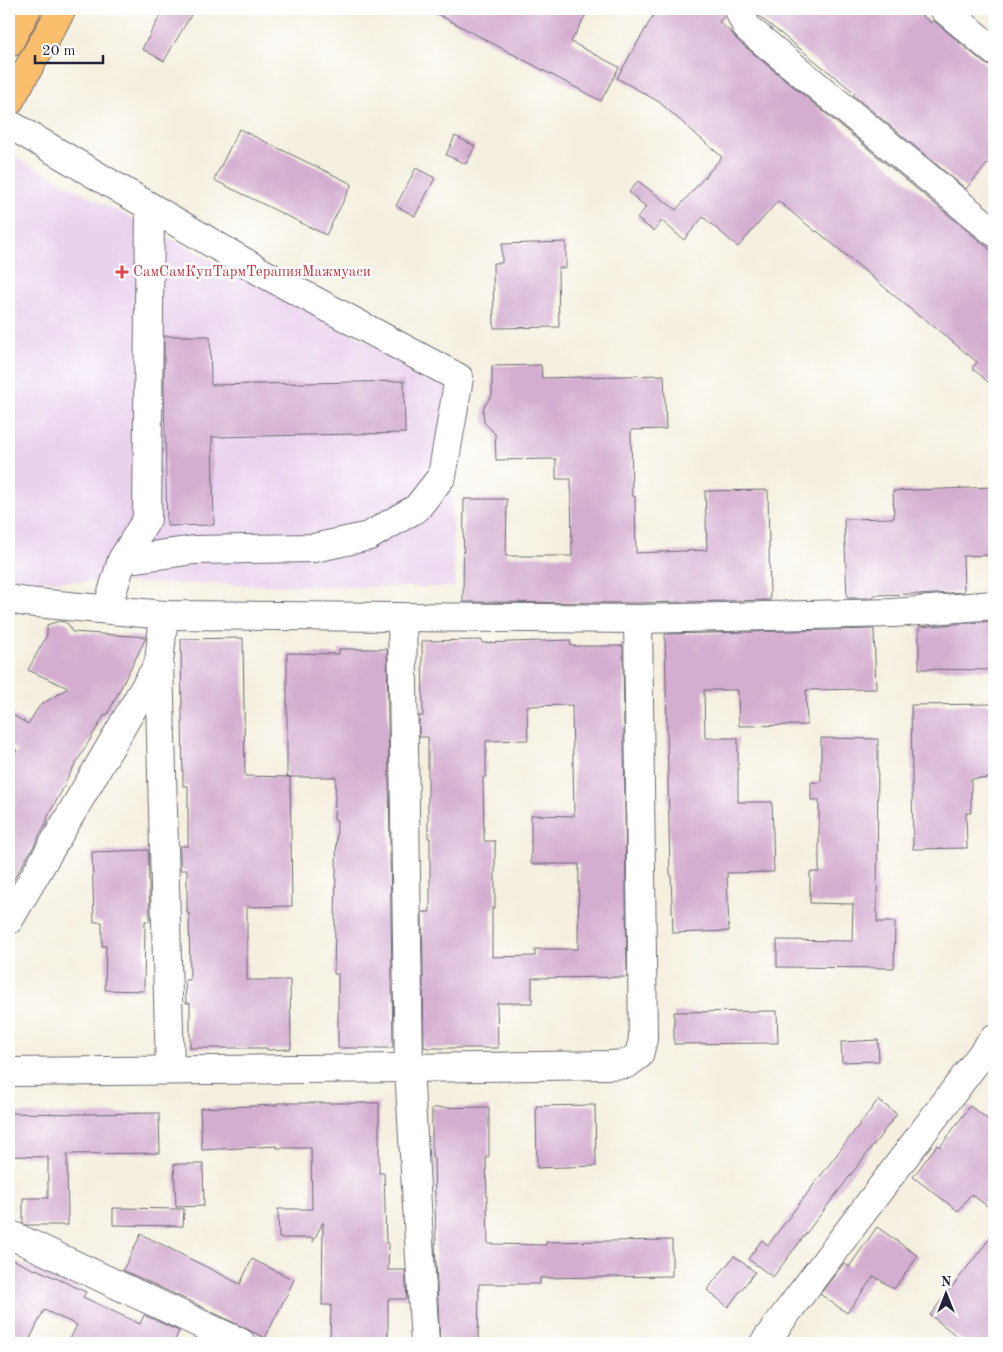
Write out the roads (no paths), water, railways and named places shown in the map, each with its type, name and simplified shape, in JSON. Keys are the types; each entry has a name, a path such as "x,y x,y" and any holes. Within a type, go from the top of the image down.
{"main road":[{"path":"9,43 27,9"},
{"path":"9,102 62,9"}],"street":[{"path":"739,9 747,28 994,232"},
{"path":"944,9 994,51"},
{"path":"9,124 263,273 459,378 442,476 417,508 370,536 314,548 194,550 122,560"},
{"path":"107,609 122,560 147,519 150,207"},
{"path":"9,599 164,615 402,618 638,619 893,614 994,605"},
{"path":"164,615 159,663 170,1070"},
{"path":"402,618 409,1068 425,1343"},
{"path":"9,1072 609,1065 627,1064 640,1055 643,1039 638,619"},
{"path":"9,920 159,663"},
{"path":"764,1343 994,1038"},
{"path":"9,1234 241,1343"}],"place":[{"name":"СамСамКупТармТерапияМажмуаси","path":"122,272"}]}
